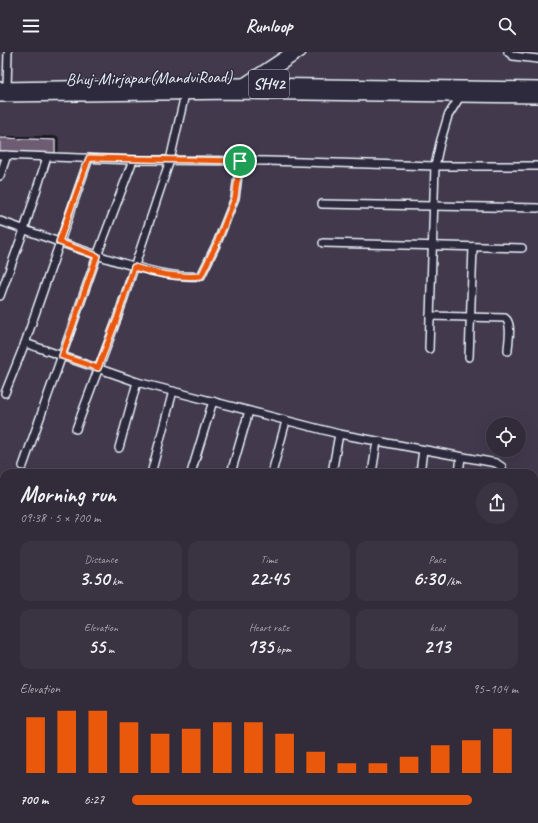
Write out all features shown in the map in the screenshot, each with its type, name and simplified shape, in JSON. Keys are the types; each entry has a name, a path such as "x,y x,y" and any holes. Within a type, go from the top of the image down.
{"main road":[{"path":"252,84 301,52"},
{"name":"Bhuj-Mirjapar(MandviRoad)","path":"0,96 185,94 239,89 252,84 538,88"},
{"name":"Bhuj-Mirjapar(MandviRoad)","path":"4,88 239,89 538,97"}],"street":[{"path":"4,88 8,52"},
{"path":"239,89 289,52"},
{"path":"508,52 513,56 538,59"},
{"path":"76,429 117,319 170,160 185,94"},
{"path":"429,348 435,166 448,116 461,95"},
{"path":"0,176 3,155 133,160 435,166 538,166"},
{"path":"0,296 24,230 47,157"},
{"path":"4,393 25,343 89,158"},
{"path":"23,466 97,256 133,160"},
{"path":"0,222 97,256 154,273 185,277 201,276 217,243 235,198 240,161"},
{"path":"322,204 538,208"},
{"path":"323,243 522,248"},
{"path":"469,357 473,247"},
{"path":"430,316 505,318 508,320 509,324 508,351"},
{"path":"25,343 137,382 339,434 496,463 502,467 502,469"},
{"path":"119,448 137,382"},
{"path":"152,469 173,391"},
{"path":"191,469 213,401"},
{"path":"232,469 249,411"},
{"path":"273,469 286,421"},
{"path":"333,469 339,434"},
{"path":"372,469 376,441"},
{"path":"421,469 423,450"},
{"path":"459,469 461,457"}],"building":[{"path":"0,138 55,140 55,156 0,154"}],"route":[{"path":"89,158 240,161 235,198 217,243 201,276 185,277 154,273 134,267 117,319 98,368 62,356 97,256 59,242 89,158"}]}
